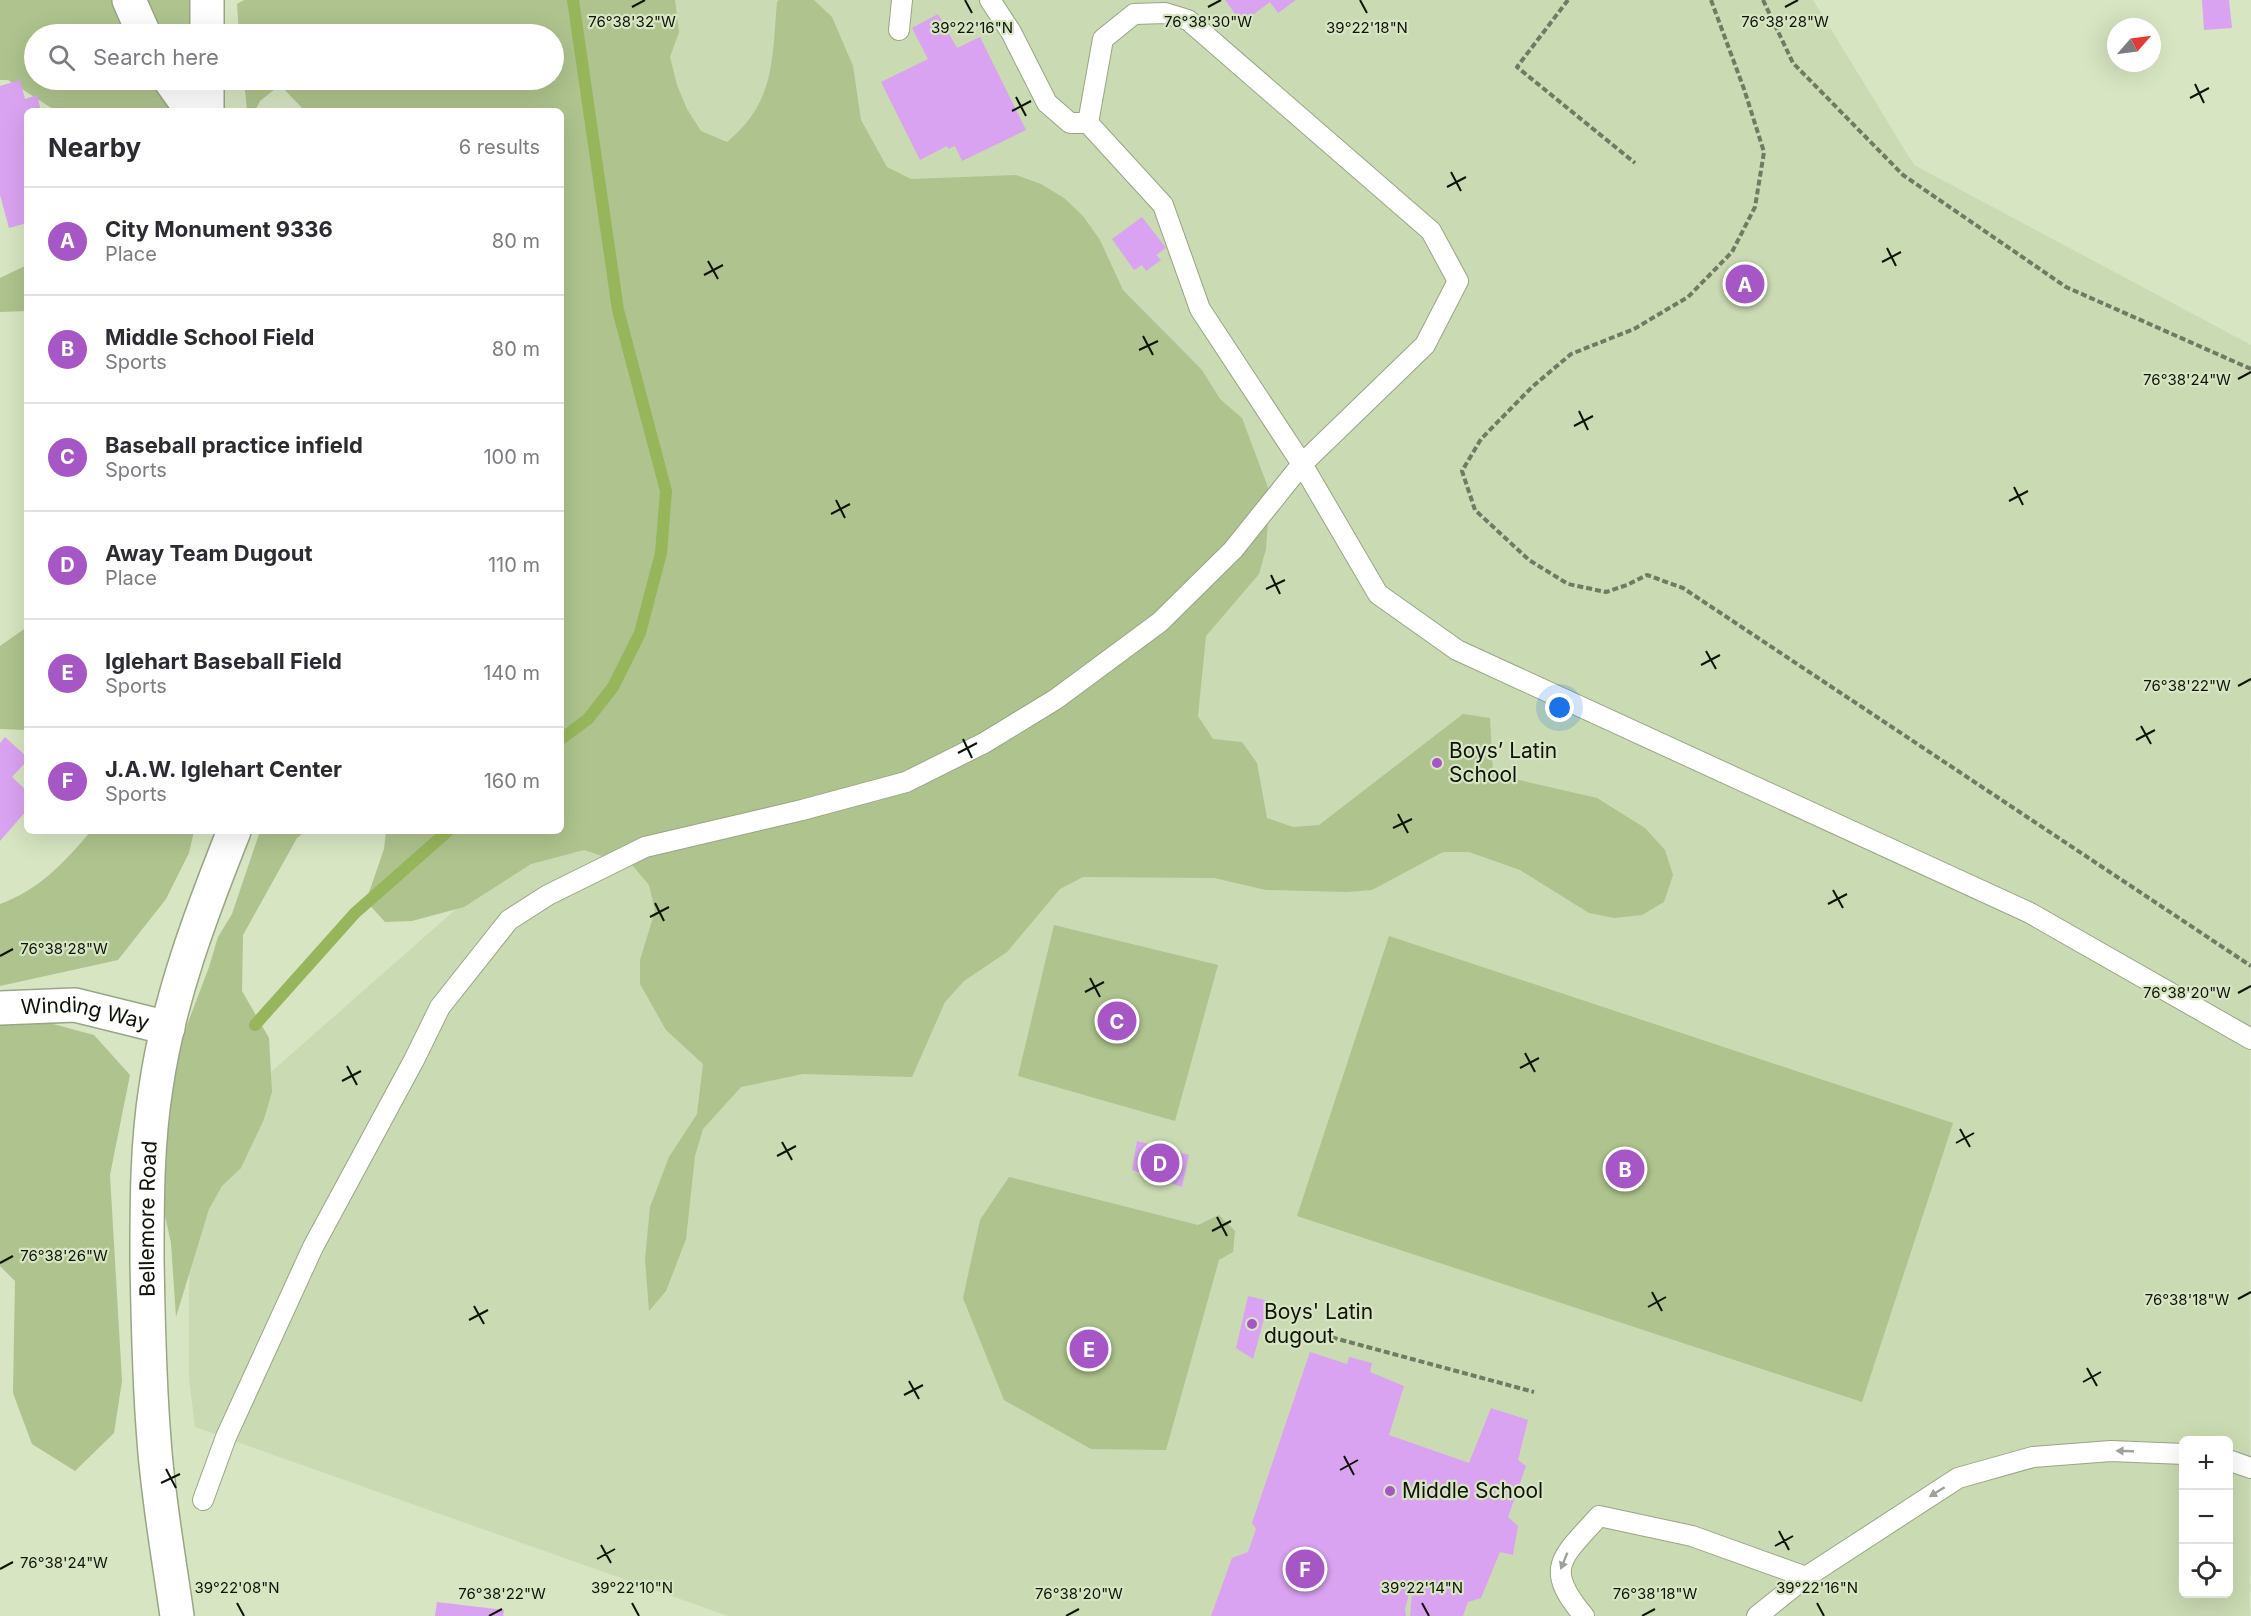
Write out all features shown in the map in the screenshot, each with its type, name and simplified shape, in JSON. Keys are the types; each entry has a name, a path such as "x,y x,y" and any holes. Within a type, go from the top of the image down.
{"street":[{"path":"129,0 140,24"},
{"path":"207,0 207,24"},
{"path":"178,90 190,108"},
{"path":"207,90 207,108"},
{"name":"Bellemore Road","path":"177,1616 154,1442 148,1353 148,1190 156,1087 168,1028 194,931 233,834"},
{"name":"Winding Way","path":"0,1008 75,1005 168,1028"}],"lane":[{"path":"899,30 902,0"},
{"path":"990,0 1011,32 1047,103 1070,123 1088,123 1162,205 1200,309 1302,464 1378,594 1457,650 2030,913 2251,1039"},
{"path":"203,1500 226,1437 313,1246 414,1060 440,1007 509,920 548,895 645,847 802,810 906,782 984,742 1056,699 1160,622 1233,550 1302,464 1425,345 1458,281 1431,231 1188,20 1165,12 1134,14 1103,39 1088,123"},
{"path":"1757,1616 1806,1577 1958,1478 2033,1456 2111,1451 2179,1454"},
{"path":"2233,1461 2251,1468"},
{"path":"1584,1616 1566,1594 1559,1569 1565,1555 1599,1516 1692,1536 1806,1577"}],"path":[{"path":"1568,0 1516,67 1635,163"},
{"path":"1711,0 1744,89 1764,152 1755,207 1732,252 1688,297 1634,329 1571,354 1532,387 1481,440 1462,471 1475,510 1529,560 1568,584 1606,592 1647,575 1683,588 2251,966"},
{"path":"1763,0 1792,63 1903,175 2066,287 2251,369"},
{"path":"1323,1335 1534,1392"}],"shaded area":[{"path":"0,0 190,0 191,24 24,24 24,90 195,90 196,108 51,108 8,80 0,80"},
{"path":"244,0 675,0 679,32 670,57 677,85 687,109 701,131 727,142 743,127 763,96 772,62 777,2 779,0 814,0 832,17 853,66 861,120 887,167 911,179 1016,175 1041,184 1064,198 1083,216 1100,240 1123,290 1202,370 1220,399 1242,418 1270,493 1266,549 1259,574 1206,636 1198,716 1213,739 1242,742 1257,763 1267,818 1293,827 1319,825 1463,714 1490,718 1493,774 1597,798 1645,828 1665,850 1673,875 1664,902 1642,915 1614,918 1589,913 1520,870 1469,852 1443,852 1372,890 1347,892 1266,890 1214,878 1083,877 1060,889 1007,952 964,981 945,1002 912,1077 803,1074 741,1087 703,1129 695,1156 686,1239 666,1291 649,1311 645,1259 650,1207 669,1157 697,1114 703,1064 666,1030 640,984 640,960 655,911 649,885 633,866 584,850 531,864 464,907 412,921 385,922 366,901 384,849 386,834 564,834 564,108 302,108 285,90 564,90 564,24 238,24 237,4"},
{"name":"Boys’ Latin School","path":"531,0 1813,0 1914,165 2251,345 2250,1616 728,1616 195,1427 189,1378 189,1144 542,834 564,834 564,108 560,108 556,90 564,90 564,24 547,24"},
{"path":"245,90 274,90 260,101 256,108 247,108"},
{"path":"24,266 24,311 0,312 0,278"},
{"path":"24,629 24,730 0,729 0,646"},
{"path":"88,834 193,834 189,853 166,899 118,960 0,986 0,904 39,883 71,854"},
{"path":"259,834 302,834 297,838 243,935 242,991 269,1038 272,1092 264,1119 241,1168 222,1186 209,1209 176,1317 171,1243 160,1193 172,1065 218,937 232,914"},
{"path":"1054,925 1218,965 1175,1121 1018,1076"},
{"path":"1389,936 1953,1123 1862,1402 1297,1216"},
{"path":"0,1018 42,1021 94,1035 130,1075 110,1175 122,1381 114,1433 75,1471 32,1444 13,1393 15,1281 0,1266"},
{"path":"1009,1177 1198,1225 1219,1215 1235,1231 1233,1252 1219,1260 1166,1450 1091,1449 1004,1400 963,1298 980,1220"}],"building":[{"path":"1225,0 1296,0 1278,13 1270,2 1242,23"},
{"path":"2202,0 2229,0 2232,28 2204,30"},
{"path":"938,14 957,48 980,37 1026,130 962,161 955,146 948,149 947,146 920,160 881,82 928,59 912,28"},
{"path":"20,80 25,99 37,95 40,108 24,108 24,224 9,228 0,195 0,86"},
{"path":"1142,217 1166,248 1156,255 1161,260 1146,271 1142,265 1134,270 1112,239"},
{"path":"5,737 24,754 24,764 12,777 24,788 24,813 0,841 0,743"},
{"path":"1137,1141 1189,1155 1182,1187 1132,1170"},
{"name":"Boys' Latin dugout","path":"1248,1296 1269,1301 1253,1359 1236,1348"},
{"name":"Middle School","path":"1310,1352 1347,1364 1349,1357 1372,1363 1370,1372 1404,1386 1389,1435 1469,1463 1491,1408 1528,1420 1518,1460 1526,1466 1508,1517 1518,1526 1513,1555 1500,1552 1481,1598 1468,1602 1463,1616 1410,1616 1413,1580 1405,1609 1406,1616 1211,1616 1232,1558 1248,1552 1256,1529 1252,1523"},
{"path":"437,1602 504,1610 503,1616 435,1616"}],"waterway":[{"path":"564,737 588,719 613,687 640,633 661,553 666,491 618,310 573,0"},
{"path":"255,1025 355,913 445,834"}],"place":[{"name":"City Monument 9336","path":"1745,284"},
{"name":"Boys’ Latin School","path":"1437,763"},
{"name":"Baseball practice infield","path":"1117,1021"},
{"name":"Away Team Dugout","path":"1160,1163"},
{"name":"Middle School Field","path":"1625,1169"},
{"name":"Boys' Latin dugout","path":"1252,1324"},
{"name":"Iglehart Baseball Field","path":"1089,1349"},
{"name":"Middle School","path":"1390,1491"},
{"name":"J.A.W. Iglehart Center","path":"1305,1569"}]}
